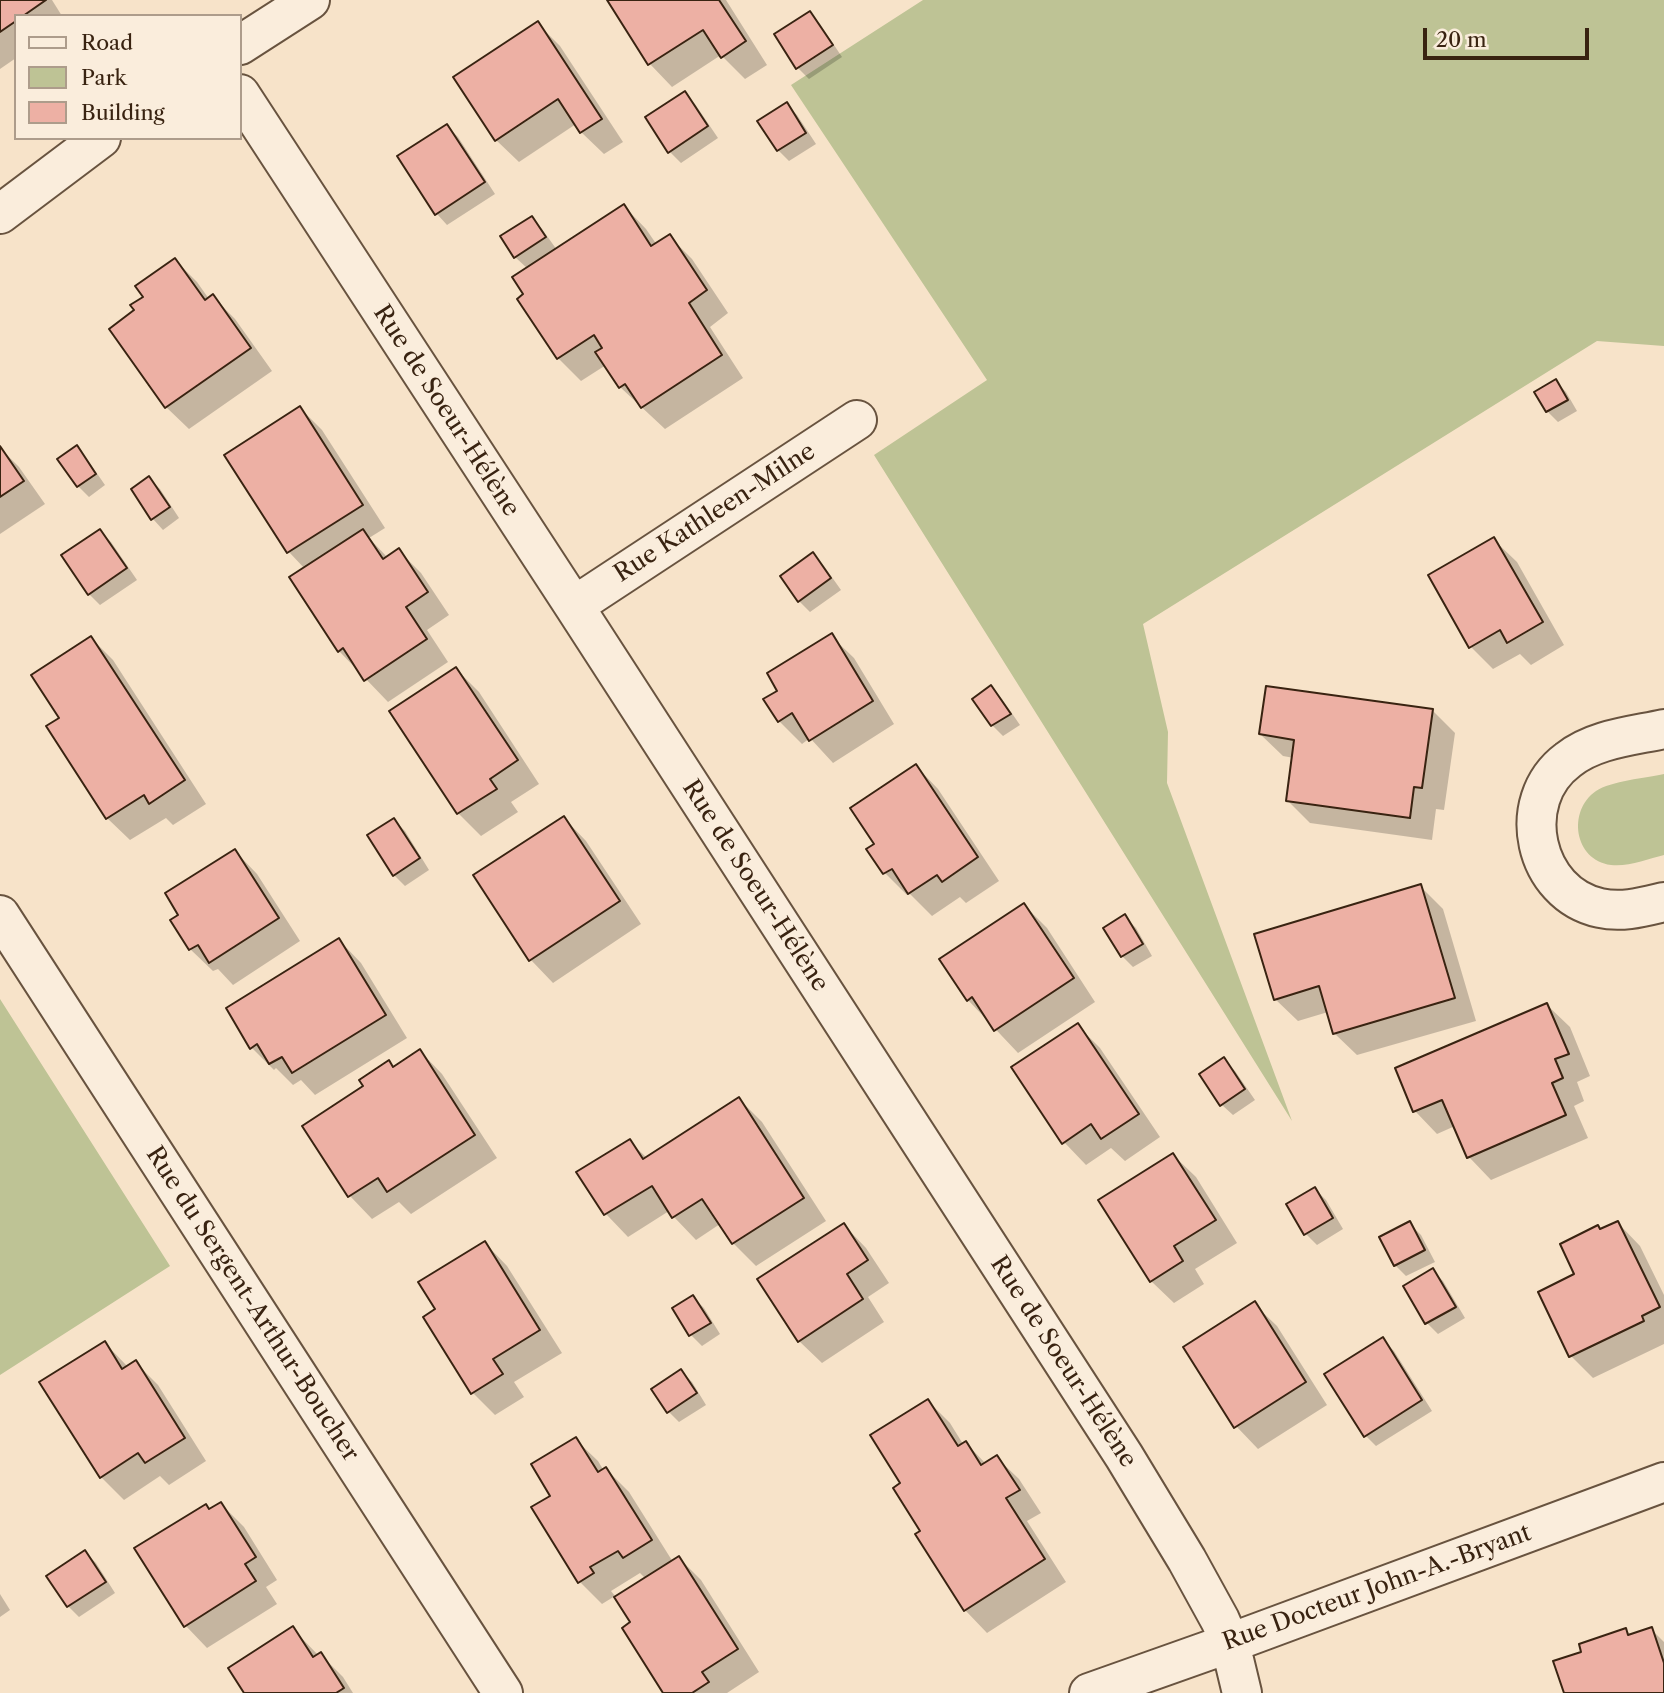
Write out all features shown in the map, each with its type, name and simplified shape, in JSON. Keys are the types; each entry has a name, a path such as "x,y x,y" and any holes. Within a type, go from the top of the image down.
{"street":[{"path":"242,44 310,0"},
{"name":"Rue de Soeur-Hélène","path":"242,97 1124,1457 1220,1620 1230,1643 1242,1693"},
{"path":"0,214 98,140"},
{"name":"Rue Kathleen-Milne","path":"574,606 857,420"},
{"path":"1664,729 1588,747 1565,761 1548,781 1538,805 1536,832 1542,857 1555,880 1575,897 1599,908 1625,911 1664,902"},
{"name":"Rue du Sergent-Arthur-Boucher","path":"0,915 503,1693"},
{"name":"Rue Docteur John-A.-Bryant","path":"1089,1693 1664,1482"}],"green space":[{"path":"923,0 1664,0 1664,346 1597,341 1143,624 1168,732 1167,783 1292,1121 874,455 987,380 791,85"},
{"path":"1664,774 1664,855 1631,864 1611,865 1589,854 1582,845 1578,822 1587,800 1596,791 1610,785"},
{"path":"0,999 170,1266 0,1375"}],"building":[{"path":"0,0 46,0 26,14 14,14 14,22 0,32"},
{"path":"607,0 719,0 746,41 721,58 703,30 648,65"},
{"path":"810,11 833,45 796,69 774,34"},
{"path":"538,21 602,119 580,133 558,99 495,141 453,77"},
{"path":"685,91 708,126 668,153 645,117"},
{"path":"787,102 806,133 777,151 757,121"},
{"path":"447,124 485,182 435,215 397,156"},
{"path":"624,204 651,246 670,234 707,290 689,303 722,355 641,408 625,384 619,388 595,352 602,348 594,335 557,359 517,299 523,294 512,277"},
{"path":"532,216 546,237 514,258 500,236"},
{"path":"175,258 205,300 213,294 251,348 165,408 109,329 134,310 130,305 143,297 135,286"},
{"path":"1556,379 1568,400 1546,412 1534,392"},
{"path":"300,406 363,505 287,553 224,455"},
{"path":"77,445 96,474 77,487 57,459"},
{"path":"0,446 24,481 0,497"},
{"path":"149,476 170,507 151,520 131,489"},
{"path":"100,529 127,568 88,595 61,555"},
{"path":"363,529 383,559 399,548 428,592 406,607 427,639 364,681 343,648 338,652 289,577"},
{"path":"1494,537 1543,622 1507,643 1500,630 1469,648 1428,575"},
{"path":"813,552 831,578 798,602 780,576"},
{"path":"832,633 873,701 809,741 792,713 778,722 763,699 777,691 767,673"},
{"path":"91,636 185,780 149,804 144,795 106,819 46,726 59,718 31,675"},
{"path":"456,667 518,760 490,779 497,789 457,814 389,711"},
{"path":"991,685 1011,714 991,726 972,699"},
{"path":"1266,686 1433,709 1422,788 1414,787 1410,818 1286,801 1294,740 1259,734"},
{"path":"916,764 978,857 942,882 937,875 908,894 892,869 883,874 866,849 874,844 850,808"},
{"path":"564,816 620,901 529,961 473,875"},
{"path":"394,818 420,858 393,876 367,835"},
{"path":"235,849 279,918 209,963 198,945 189,950 170,920 178,915 165,893"},
{"path":"1421,884 1455,998 1333,1034 1319,986 1274,1000 1254,934"},
{"path":"1024,903 1074,978 994,1031 972,997 967,1001 939,959"},
{"path":"1125,914 1143,944 1121,957 1103,928"},
{"path":"339,938 386,1015 292,1073 282,1057 269,1064 257,1044 250,1049 226,1008"},
{"path":"1547,1003 1569,1054 1555,1059 1563,1078 1552,1083 1566,1115 1467,1158 1442,1100 1413,1112 1395,1068"},
{"path":"1078,1023 1139,1114 1101,1139 1091,1124 1062,1144 1011,1067"},
{"path":"420,1049 475,1135 387,1192 378,1178 348,1197 302,1126 363,1086 359,1080 389,1060 393,1067"},
{"path":"1224,1057 1245,1089 1220,1106 1199,1074"},
{"path":"739,1097 804,1198 732,1244 702,1199 672,1218 652,1186 604,1215 576,1172 630,1139 643,1159"},
{"path":"1173,1153 1216,1220 1174,1246 1183,1261 1150,1282 1098,1200"},
{"path":"1315,1187 1333,1218 1304,1235 1286,1204"},
{"path":"1410,1221 1425,1250 1394,1266 1379,1237"},
{"path":"1618,1221 1660,1307 1642,1316 1644,1321 1569,1357 1538,1292 1574,1274 1560,1244 1598,1225 1600,1229"},
{"path":"844,1223 868,1260 847,1274 863,1299 798,1342 757,1279"},
{"path":"485,1241 540,1330 493,1359 503,1374 471,1394 423,1317 435,1309 418,1282"},
{"path":"1433,1268 1456,1307 1425,1324 1403,1286"},
{"path":"693,1295 711,1323 689,1336 672,1308"},
{"path":"1255,1301 1306,1382 1234,1428 1183,1347"},
{"path":"1383,1337 1422,1400 1364,1437 1324,1374"},
{"path":"105,1341 122,1369 136,1360 185,1438 145,1463 138,1453 100,1478 39,1382"},
{"path":"681,1369 697,1393 667,1413 651,1389"},
{"path":"928,1399 958,1446 966,1441 981,1465 997,1455 1020,1490 1006,1498 1045,1559 964,1611 915,1534 920,1531 893,1488 900,1483 870,1435"},
{"path":"576,1437 598,1472 606,1467 652,1540 623,1558 618,1551 590,1567 594,1573 578,1583 531,1507 550,1496 531,1464"},
{"path":"221,1502 256,1557 245,1564 256,1581 184,1627 134,1548 206,1504 209,1509"},
{"path":"85,1550 106,1582 67,1607 46,1576"},
{"path":"679,1556 738,1649 702,1672 709,1682 692,1693 663,1693 622,1628 630,1622 614,1597"},
{"path":"293,1626 313,1657 321,1652 344,1688 336,1693 244,1693 228,1668"},
{"path":"1652,1627 1664,1663 1664,1693 1564,1693 1553,1661 1581,1652 1579,1644 1626,1628 1628,1635"}]}
